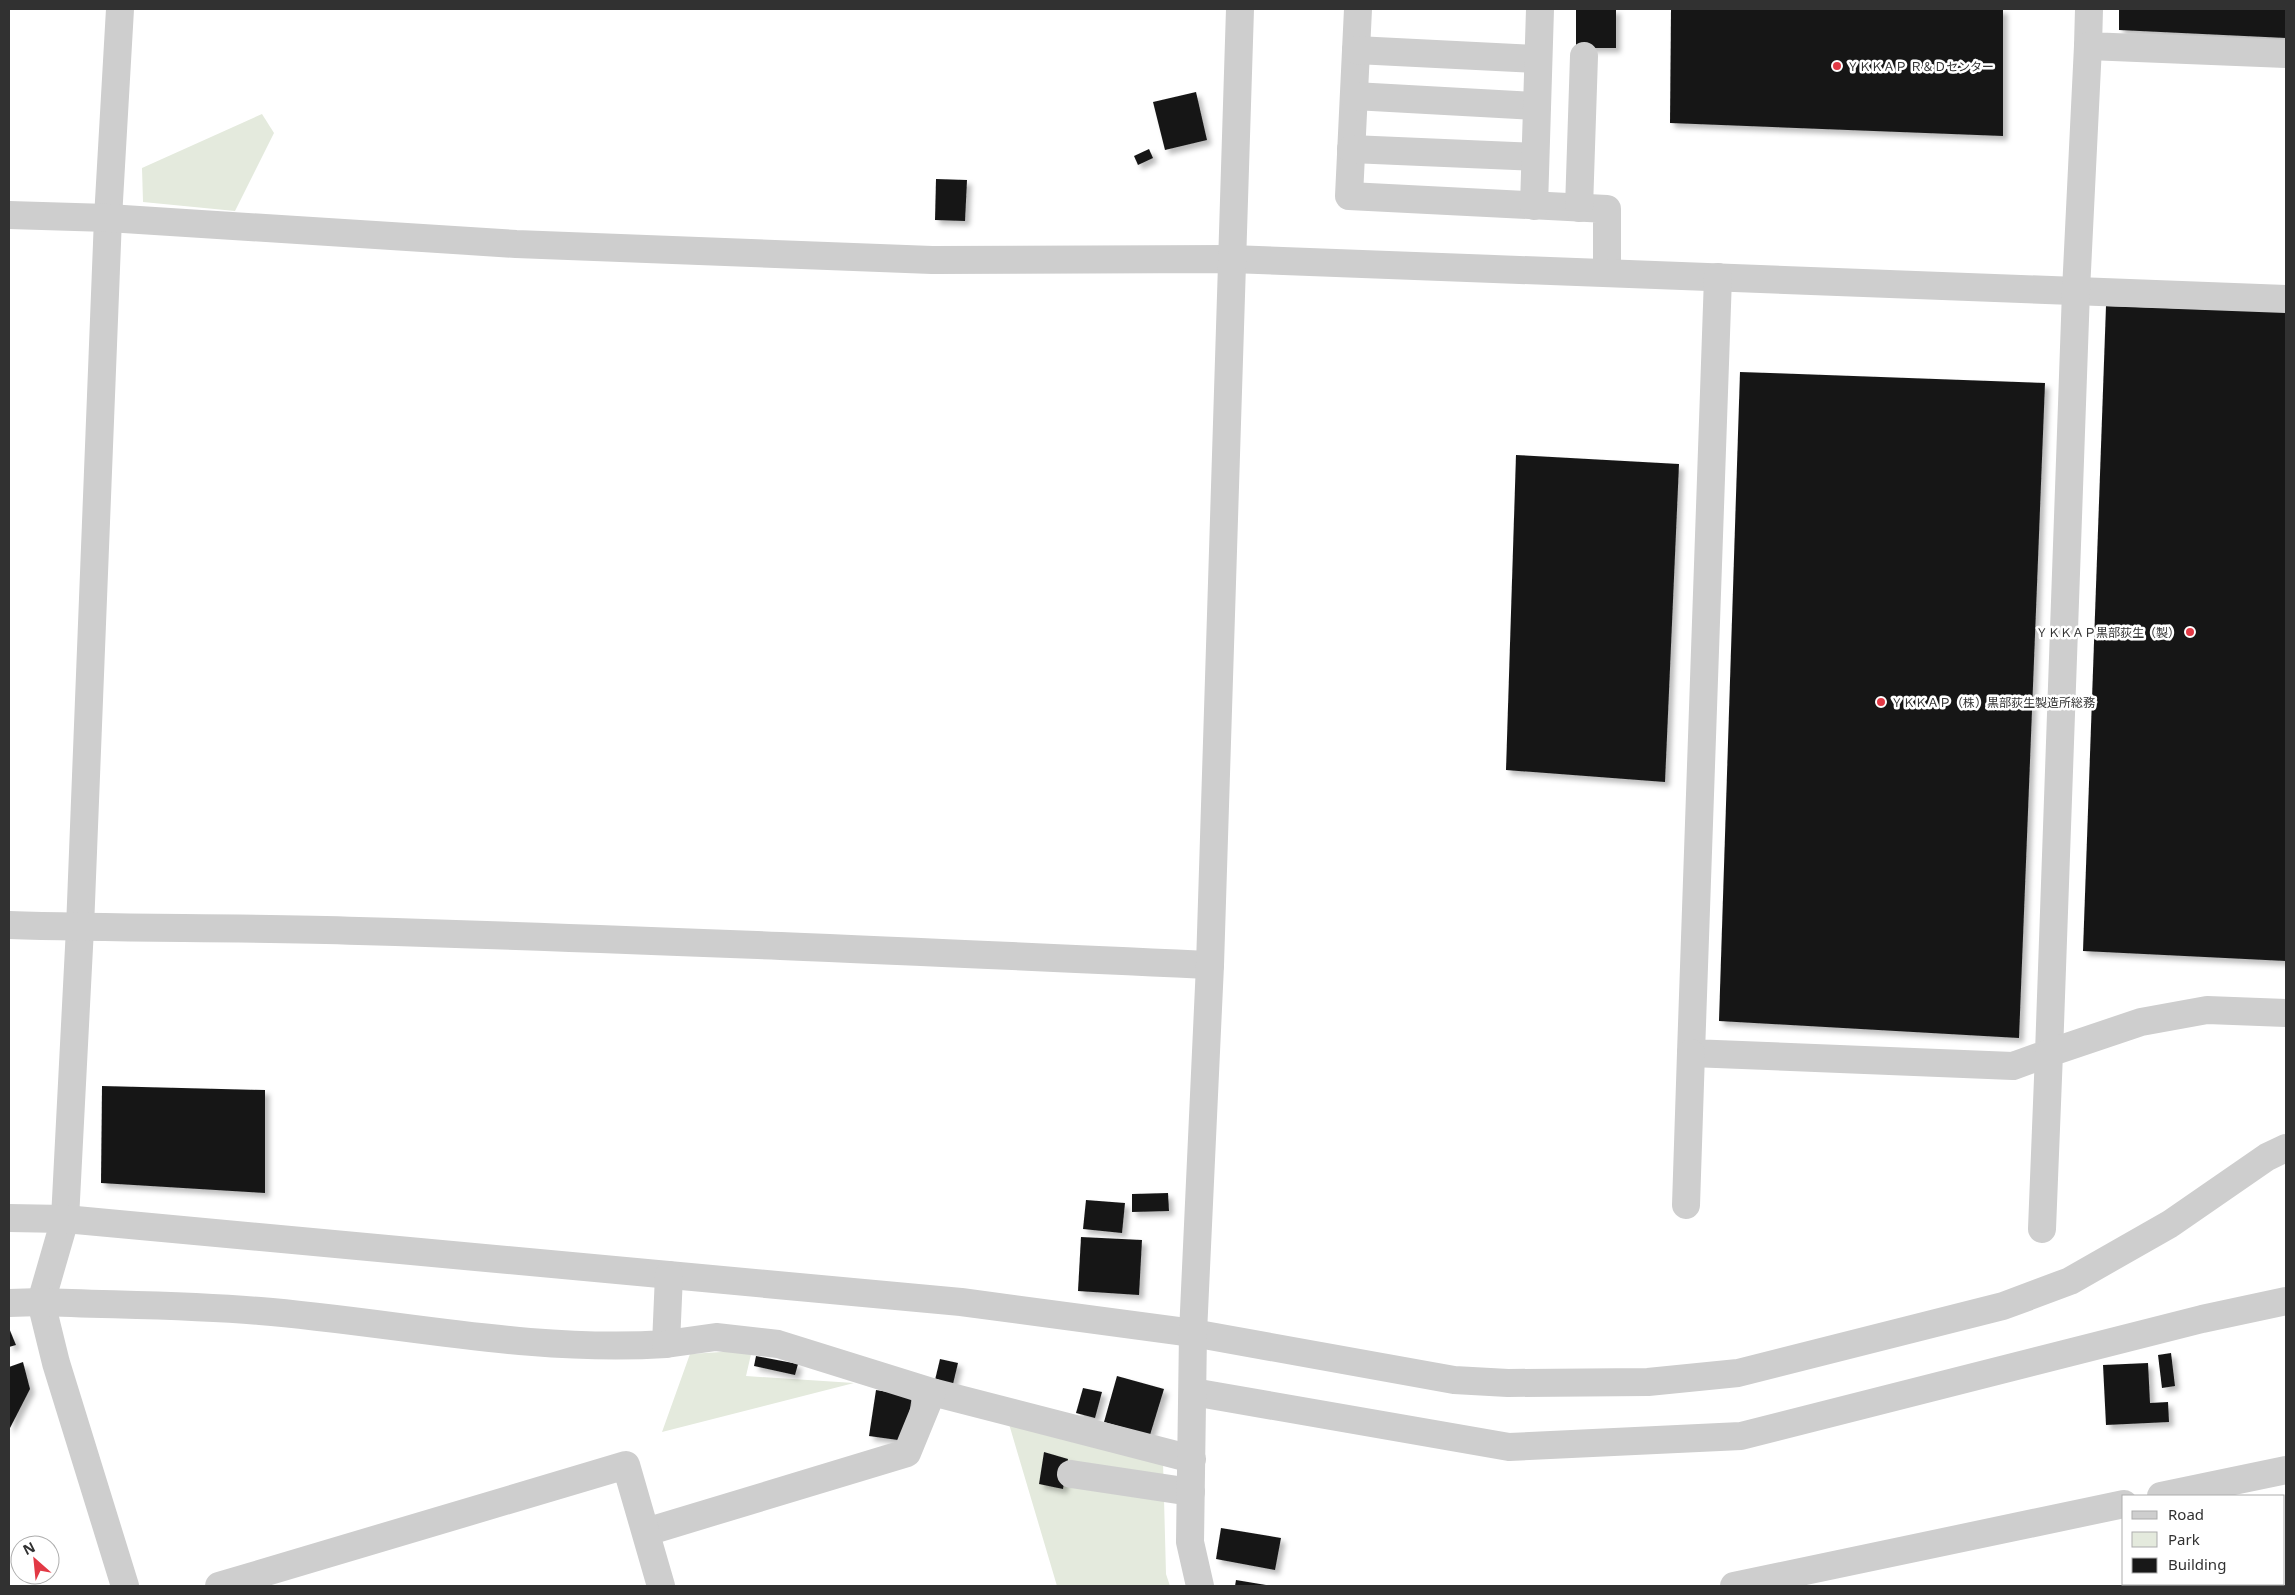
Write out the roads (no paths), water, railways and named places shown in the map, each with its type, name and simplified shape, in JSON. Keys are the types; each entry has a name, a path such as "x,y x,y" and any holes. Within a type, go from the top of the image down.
{"street":[{"path":"120,9 108,218 80,928 65,1219 41,1302 56,1364 125,1586"},
{"path":"1200,1586 1190,1542 1193,1333 1210,965 1240,9"},
{"path":"1358,9 1349,196 1607,209 1607,272"},
{"path":"1534,206 1540,9"},
{"path":"2042,1228 2076,291 2089,9"},
{"path":"2088,46 2286,54"},
{"path":"1356,50 1538,59"},
{"path":"1579,208 1584,56"},
{"path":"1354,96 1537,106"},
{"path":"1352,149 1535,156"},
{"path":"9,215 108,218 516,244 932,260 1231,259 2286,299"},
{"path":"1686,1205 1718,277"},
{"path":"9,925 80,928 310,929 661,940 1210,965"},
{"path":"1691,1053 2013,1066 2141,1022 2207,1010 2286,1013"},
{"path":"9,1218 65,1219 962,1302 1193,1333 1454,1380 1570,1384 1648,1382 1738,1373 2003,1306 2070,1281 2170,1224 2267,1157 2286,1148"},
{"path":"666,1344 669,1275"},
{"path":"1193,1392 1509,1447 1740,1436 2202,1319 2286,1301"},
{"path":"9,1303 41,1302 260,1311 517,1341 616,1348 716,1337 778,1344 932,1392 1192,1459"},
{"path":"646,1532 907,1453 932,1392"},
{"path":"219,1586 626,1465 661,1586"},
{"path":"2165,1495 2286,1470"},
{"path":"1071,1474 1191,1492"},
{"path":"1734,1586 2122,1504"}],"place":[{"name":"ＹＫＫＡＰ Ｒ＆Ｄセンター","path":"1837,66"},
{"name":"ＹＫＫＡＰ黒部荻生（製）","path":"2190,632"},
{"name":"ＹＫＫＡＰ（株）黒部荻生製造所総務","path":"1881,702"}]}
